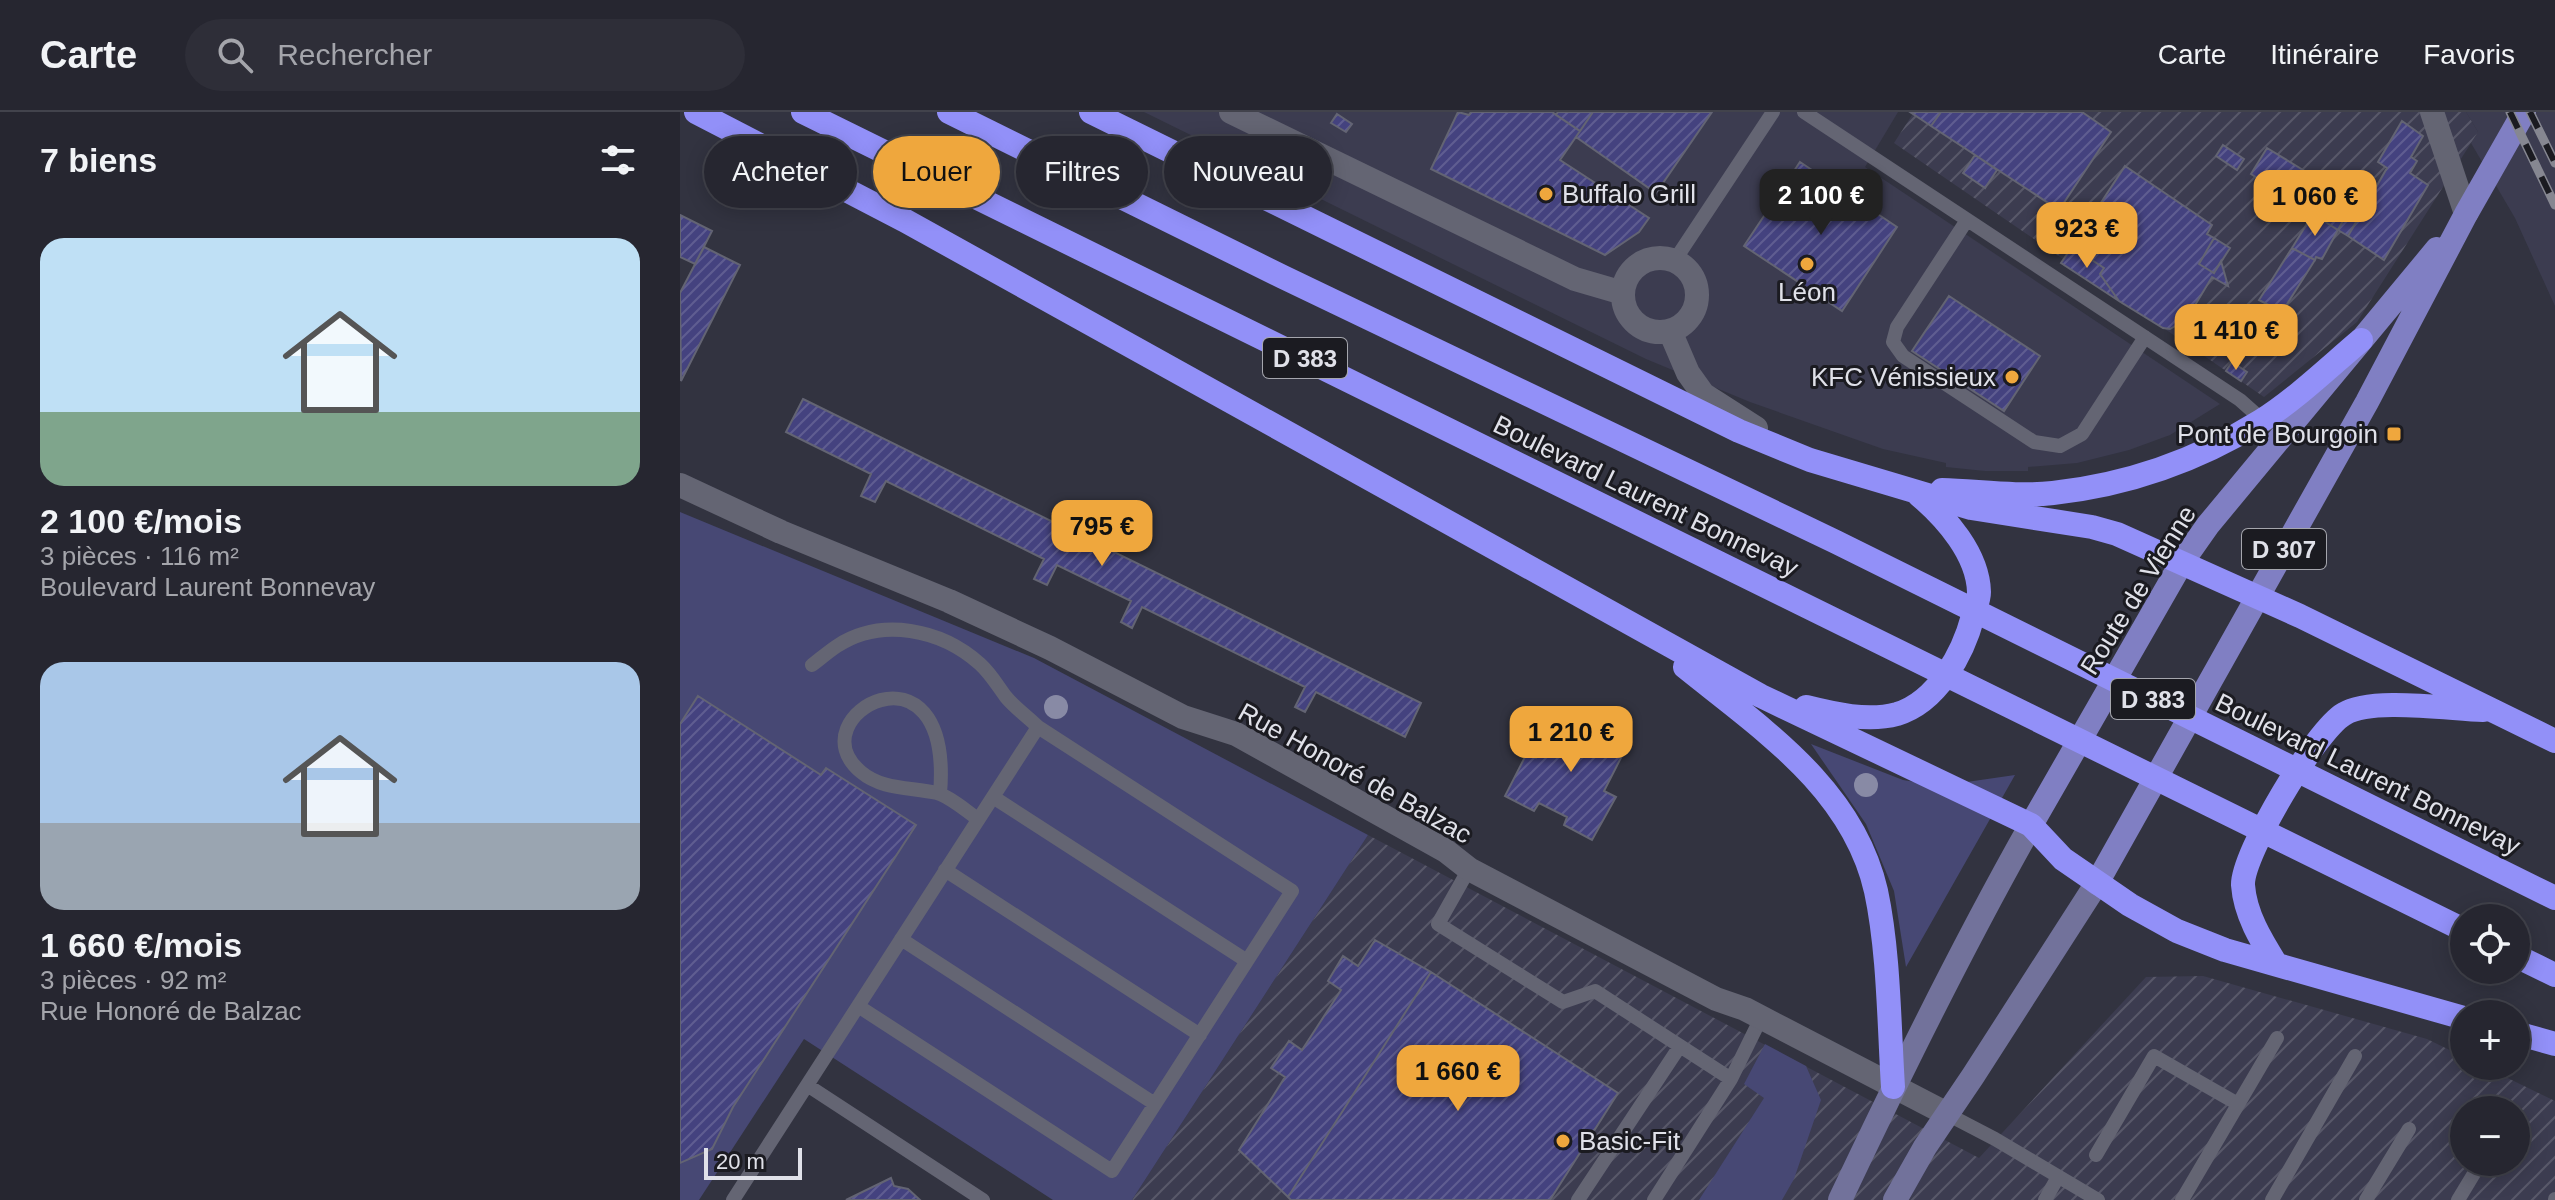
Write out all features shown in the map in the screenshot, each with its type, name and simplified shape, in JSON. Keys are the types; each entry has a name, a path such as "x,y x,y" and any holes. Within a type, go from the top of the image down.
{"highway":[{"path":"696,112 743,136"},
{"name":"Boulevard Laurent Bonnevay","path":"803,112 2450,924"},
{"name":"Boulevard Laurent Bonnevay","path":"949,112 1283,277 1836,542 2555,898"},
{"path":"1091,112 1739,431 1810,460 1971,508 2092,527 2117,534 2258,597 2555,741"},
{"path":"857,195 1761,696 2031,825 2063,859 2177,931 2225,950 2450,1014"},
{"path":"1912,488 2011,494 2052,493 2157,470 2224,442 2263,420 2361,340"},
{"path":"1761,696 1831,713 1877,718 1899,713 1920,701 1950,672 1968,634 1979,593 1974,570 1964,548 1940,512 1912,488"},
{"path":"1627,621 1776,740 1817,780 1839,807 1857,839 1875,890 1883,932 1893,1087"},
{"path":"2276,964 2248,912 2243,882 2266,819 2321,735 2344,714 2372,705 2494,711"},
{"path":"2530,963 2555,975"},
{"path":"2530,1037 2555,1044"}],"main road":[{"name":"D 307","path":"2097,883 2374,390 2466,214 2524,112"},
{"name":"Route de Vienne","path":"1840,1200 1893,1087 1979,918 2182,562 2208,525 2466,214"},
{"path":"1895,1200 1925,1147 2097,883"}],"street":[{"path":"1231,112 1575,279 1623,293"},
{"path":"2432,112 2466,214"},
{"path":"680,113 734,136"},
{"path":"1652,258 1675,260 1694,278 1698,291 1697,305 1682,326 1670,331 1652,332 1637,324 1626,310 1623,293 1631,271 1640,263 1652,258"},
{"path":"1670,331 1688,373 1703,394 1810,460"},
{"name":"Rue Honoré de Balzac","path":"680,485 781,532 949,601 1050,648 1183,717 1236,734 1446,851 1469,869 1716,999 1761,1018 1947,1114"}],"lane":[{"path":"1675,260 1773,112"},
{"path":"1804,112 2240,400 2283,438"},
{"path":"1967,220 1897,327 1893,342 1896,350 1915,364 2034,442 2060,446 2082,434 2145,337"},
{"path":"812,665 837,645 879,629 929,633 978,662 1008,699 1038,727 1292,891 1112,1171 858,1006"},
{"path":"940,794 942,775 938,748 931,722 917,707 901,697 882,697 867,704 855,715 847,729 845,747 854,765 864,775 885,785 940,794 978,819"},
{"path":"733,1200 1038,727"},
{"path":"993,797 1247,961"},
{"path":"1469,869 1438,924 1563,1002 1595,991 1731,1079"},
{"path":"945,870 1200,1035"},
{"path":"901,939 1155,1104"},
{"path":"1654,1200 1731,1079 1761,1018"},
{"path":"2182,1200 2277,1038"},
{"path":"1578,1200 1680,1046"},
{"path":"2096,1155 2154,1056 2238,1104"},
{"path":"2272,1200 2355,1056"},
{"path":"807,1085 983,1200"},
{"path":"1947,1114 2098,1200"},
{"path":"2366,1200 2409,1129"},
{"path":"2458,1200 2473,1176"},
{"path":"2045,1200 2058,1177"}],"shaded area":[{"path":"1144,112 1898,112 1865,167 2220,404 2170,435 2129,450 2077,463 2028,467 2028,471 1946,467 1946,463 1883,449 1750,402 1646,359 1332,205 1332,136 1193,136"},
{"path":"1914,112 2466,112 2478,132 2357,322 2264,397 1894,143"},
{"path":"2466,112 2555,112 2555,306 2515,218 2471,143 2478,132"},
{"path":"680,512 1034,658 1368,835 1132,1200 1053,1200 804,1039 699,1200 680,1200"},
{"path":"1811,744 1903,780 1939,786 2015,775 1906,967 1894,891 1866,824"},
{"path":"1368,835 1979,1158 2146,977 2203,976 2427,1039 2450,1050 2450,1080 2512,1080 2555,1101 2555,1200 1132,1200"},
{"path":"1765,1044 1806,1066 1821,1100 1794,1179 1782,1200 1699,1200 1764,1098 1744,1084"}],"building":[{"name":"Buffalo Grill","path":"1458,112 1469,115 1471,112 1552,112 1580,131 1560,160 1649,218 1639,232 1605,255 1431,169"},
{"path":"1558,112 1593,112 1580,131 1556,115"},
{"path":"1593,112 1712,112 1656,193 1576,137"},
{"path":"1910,112 1941,112 1931,126"},
{"path":"1941,112 2082,112 2111,132 2059,210 1931,126"},
{"path":"1337,114 1352,124 1346,132 1331,123"},
{"path":"2402,121 2423,136 2411,157 2417,161 2410,173 2428,185 2384,260 2348,236 2387,168 2378,162"},
{"path":"2223,145 2244,159 2237,170 2216,156"},
{"path":"2267,148 2354,201 2338,230 2251,174"},
{"path":"1975,155 1997,170 1985,188 1963,173"},
{"path":"1800,162 1897,227 1842,311 1744,246"},
{"path":"2125,166 2212,225 2207,234 2214,238 2199,264 2214,273 2221,261 2228,286 2212,277 2186,320 2170,329 2163,328 2119,301 2100,274 2104,268 2072,247"},
{"path":"2356,197 2367,204 2348,236 2338,230"},
{"path":"2313,214 2338,230 2322,259 2316,257 2315,260 2292,248"},
{"path":"680,215 712,231 695,264 680,257"},
{"path":"2214,238 2230,248 2214,273 2199,264"},
{"path":"704,247 740,265 681,381 680,293"},
{"path":"2072,247 2104,268 2100,274 2119,301 2061,263"},
{"path":"2292,248 2315,260 2282,312 2259,300"},
{"path":"1949,296 2040,356 2004,411 1912,351"},
{"path":"2232,362 2247,372 2241,381 2226,371"},
{"path":"803,399 1421,703 1405,737 1316,692 1305,712 1295,707 1305,687 1142,607 1132,628 1121,622 1131,601 1057,565 1047,585 1034,579 1044,559 886,481 875,502 861,496 871,474 786,432"},
{"path":"698,696 821,775 826,768 916,825 733,1107 712,1149 680,1163 680,724"},
{"path":"1562,710 1628,744 1604,791 1616,797 1592,840 1564,825 1567,817 1539,803 1534,811 1505,796 1527,753 1536,758"},
{"path":"1375,940 1431,972 1288,1197 1239,1150 1285,1077 1271,1068 1289,1041 1302,1050 1341,990 1328,981 1343,956 1358,966"},
{"path":"1431,972 1618,1093 1550,1200 1291,1200 1288,1197"},
{"path":"891,1178 894,1186 908,1189 920,1200 846,1200"}],"railway":[{"path":"2510,112 2555,205"},
{"path":"2530,112 2555,163"}],"place":[{"name":"Buffalo Grill","path":"1546,194"},
{"name":"Léon","path":"1807,264"},
{"name":"KFC Vénissieux","path":"2012,377"},
{"name":"Pont de Bourgoin","path":"2394,434"},
{"name":"Basic-Fit","path":"1563,1141"}]}
